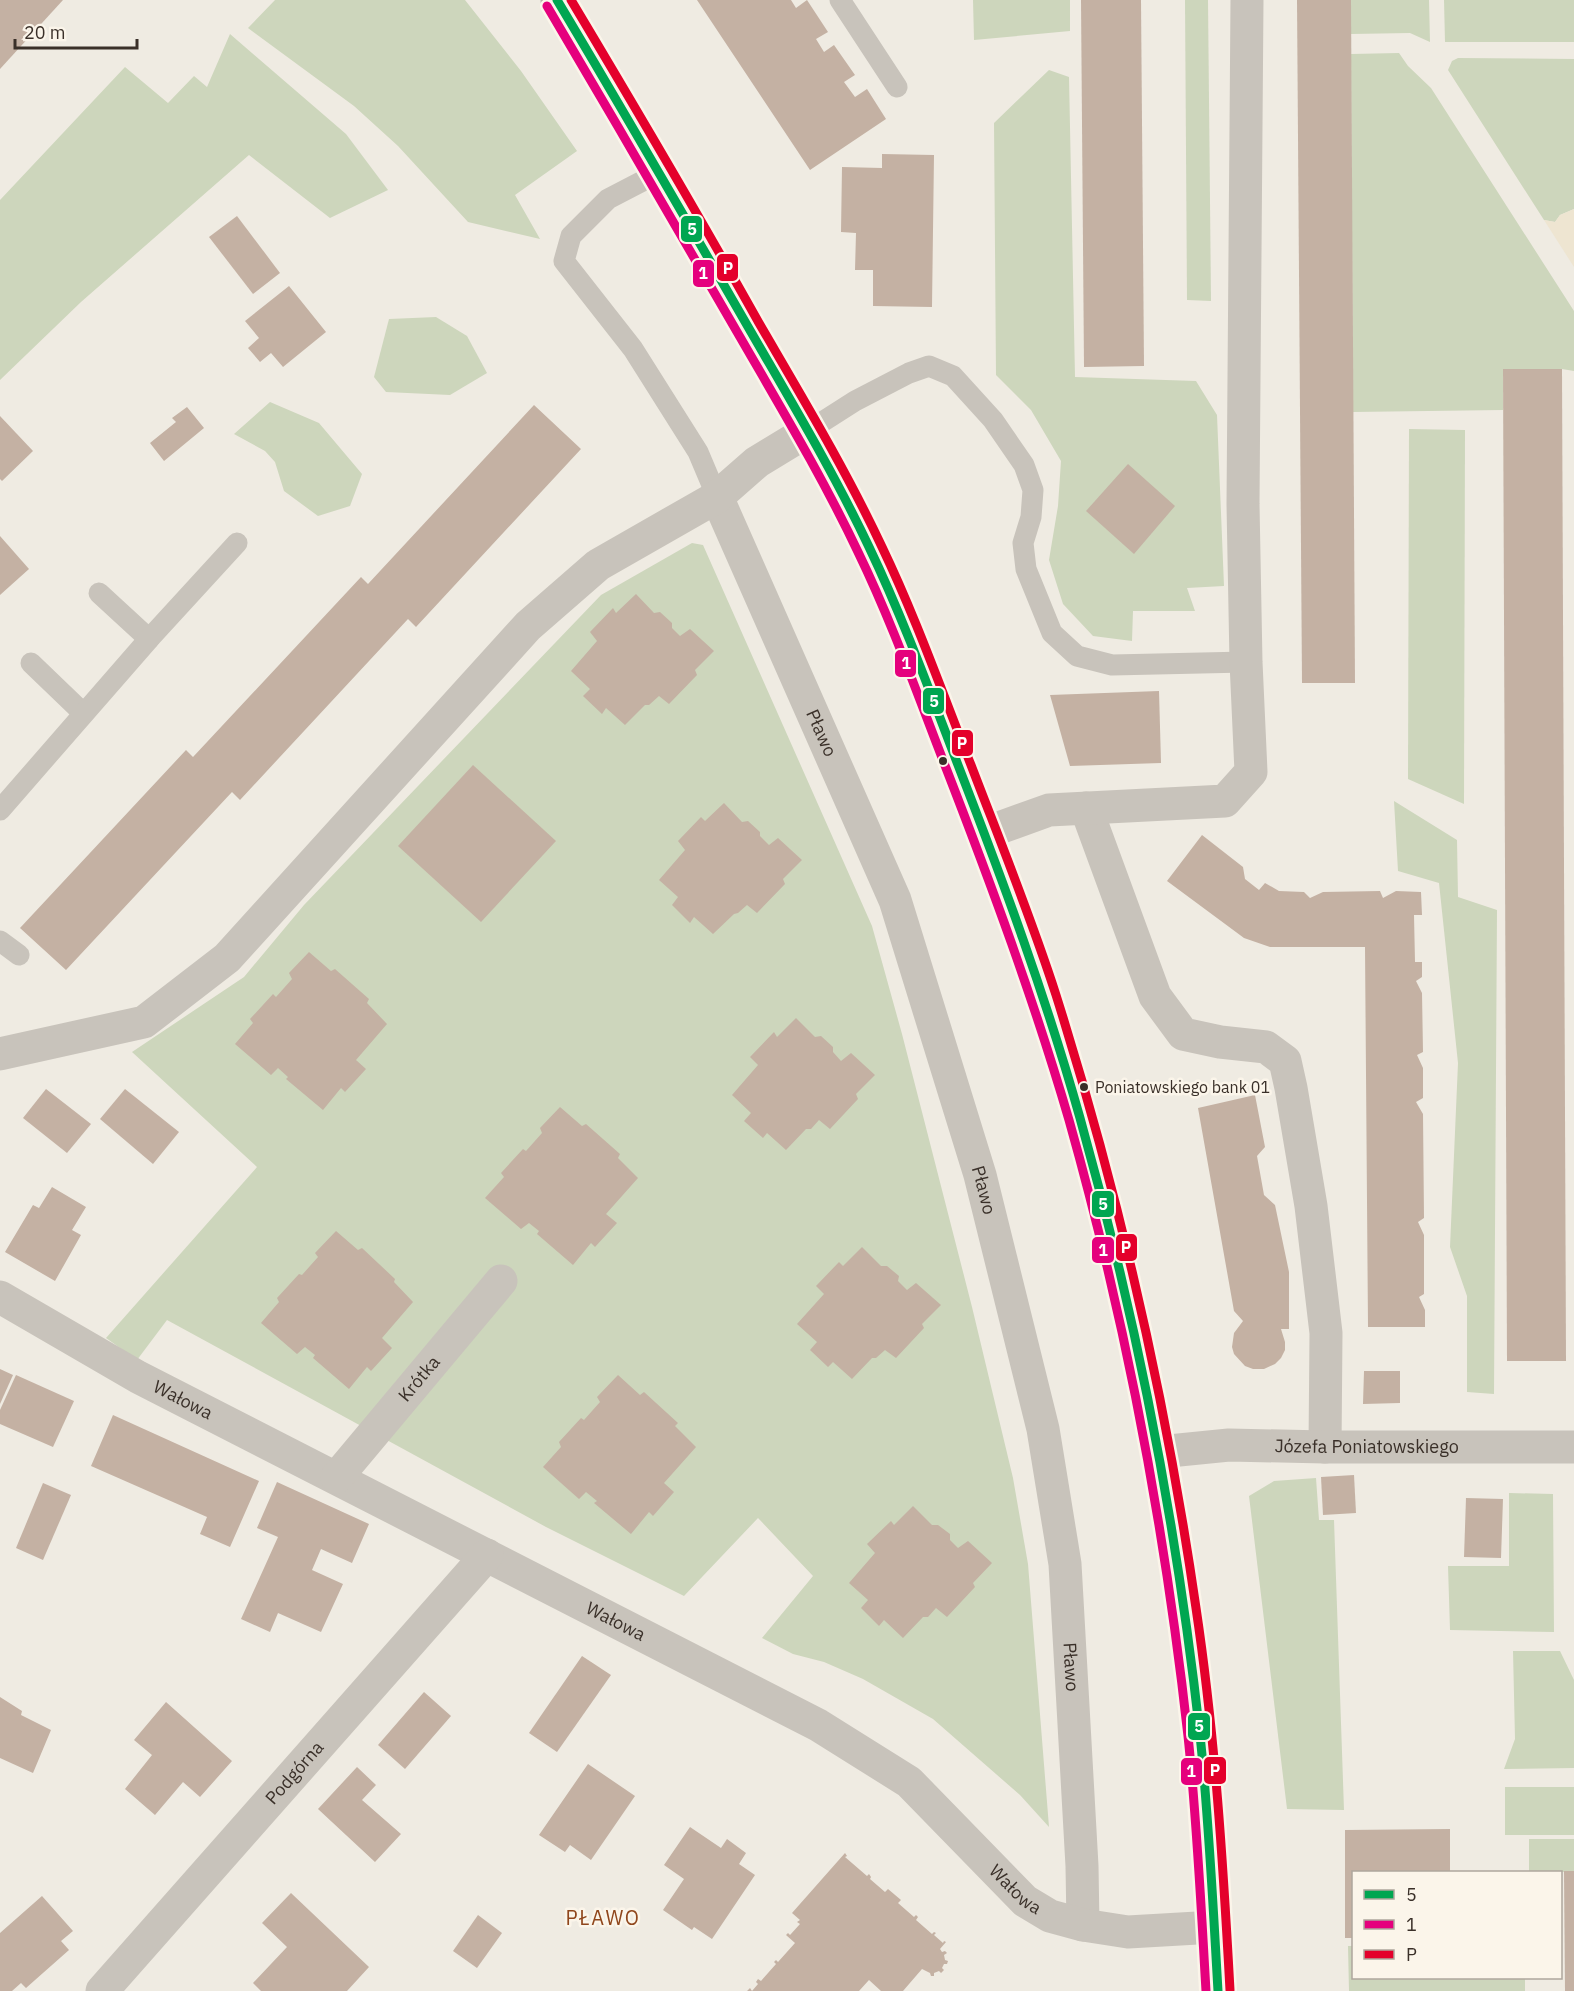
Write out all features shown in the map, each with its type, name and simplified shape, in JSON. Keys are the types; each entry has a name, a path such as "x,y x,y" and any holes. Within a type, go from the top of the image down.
{"street":[{"path":"557,0 660,172 808,431 868,546 903,623 985,833 1042,992 1073,1094 1125,1292 1159,1452 1187,1625 1202,1759 1218,1991"},
{"path":"985,833 1048,810 1225,801 1251,772 1243,504 1247,0"},
{"path":"0,1054 144,1022 227,958 528,626 598,565 717,497 757,462 808,431"},
{"name":"Pławo","path":"717,497 895,900 980,1175 1042,1429 1065,1564 1082,1866 1083,1926"},
{"path":"1086,808 1155,996 1183,1034 1220,1042 1266,1047 1284,1061 1291,1088 1311,1206 1326,1333 1325,1447"},
{"name":"Krótka","path":"337,1477 501,1281"},
{"name":"Wałowa","path":"0,1297 132,1374 818,1725 909,1782 1025,1900 1050,1916 1083,1926 1128,1932 1215,1927"},
{"name":"Józefa Poniatowskiego","path":"1159,1452 1229,1445 1574,1447"},
{"name":"Podgórna","path":"102,1991 487,1555"}],"lane":[{"path":"840,0 897,87"},
{"path":"660,172 608,199 571,236 564,261 633,349 699,452 717,497"},
{"path":"808,431 855,401 909,373 929,366 953,376 993,420 1024,465 1033,489 1031,517 1023,543 1026,569 1052,633 1077,656 1112,665 1246,662"},
{"path":"0,810 149,639 237,543"},
{"path":"99,593 149,639"},
{"path":"31,663 84,713"},
{"path":"0,942 19,955"}],"green space":[{"path":"275,0 465,0 521,71 577,151 515,195 540,239 468,222 398,146 354,106 248,28"},
{"path":"973,0 1070,0 1070,31 974,40"},
{"path":"1185,0 1208,0 1211,301 1187,300"},
{"path":"1351,0 1429,0 1430,42 1410,33 1351,34"},
{"path":"1444,0 1574,0 1574,42 1445,42"},
{"path":"230,34 346,134 388,190 330,218 249,155 81,302 0,380 0,200 125,67 168,103 194,76 207,87"},
{"path":"1399,53 1408,66 1431,88 1574,311 1574,371 1503,369 1503,410 1353,412 1351,54"},
{"path":"1458,58 1574,59 1574,209 1560,215 1555,222 1544,220 1448,70 1452,61"},
{"path":"1049,70 1069,77 1075,377 1196,381 1217,415 1224,586 1187,588 1195,611 1133,611 1132,641 1093,636 1063,604 1049,560 1058,506 1061,461 1031,410 996,375 994,123"},
{"path":"436,317 467,336 487,373 450,395 386,392 374,377 389,319"},
{"path":"270,402 319,423 362,474 350,506 318,516 284,491 275,462 265,451 234,434"},
{"path":"1409,429 1465,430 1464,804 1408,779"},
{"path":"692,543 703,545 872,926 972,1307 1013,1478 1028,1564 1049,1827 1020,1795 933,1719 863,1679 824,1662 793,1654 762,1638 813,1576 758,1518 684,1596 546,1527 167,1320 137,1360 106,1338 257,1167 132,1052 244,977 304,905 601,595"},
{"path":"1394,801 1457,840 1458,897 1497,910 1494,1394 1467,1392 1467,1296 1450,1247 1458,1063 1439,883 1398,871"},
{"path":"1316,1478 1319,1520 1334,1520 1344,1810 1287,1809 1249,1496 1274,1481"},
{"path":"1509,1493 1553,1494 1554,1632 1450,1630 1448,1566 1509,1566"},
{"path":"1513,1651 1560,1651 1574,1680 1574,1768 1504,1769 1515,1739"},
{"path":"1505,1787 1574,1787 1574,1835 1505,1835"},
{"path":"1529,1839 1574,1839 1574,1872 1529,1871"},
{"path":"1348,1946 1352,1946 1352,1979 1525,1979 1525,1991 1349,1991"}],"shaded area":[{"path":"1574,209 1574,267 1544,220 1555,222 1560,215"}],"building":[{"path":"0,0 63,0 0,69"},
{"path":"697,0 791,0 796,8 807,0 828,32 816,39 824,52 834,45 855,75 844,82 855,97 867,89 886,119 810,170"},
{"path":"1081,0 1141,0 1144,366 1084,367"},
{"path":"1297,0 1351,0 1355,683 1302,683"},
{"path":"882,154 934,155 932,307 873,306 873,270 855,270 856,233 841,232 842,167 882,168"},
{"path":"237,216 280,273 253,294 209,237"},
{"path":"289,286 326,332 283,367 271,353 260,362 248,348 259,338 245,321"},
{"path":"1503,369 1562,369 1566,1361 1507,1361"},
{"path":"534,405 581,449 416,627 408,619 240,800 232,792 66,970 20,928 186,750 193,757 361,577 368,584"},
{"path":"187,407 204,428 164,461 150,443 176,422 172,418"},
{"path":"0,416 33,451 2,481 0,479"},
{"path":"1128,464 1175,506 1134,554 1086,511"},
{"path":"0,536 29,569 0,595"},
{"path":"636,594 654,613 660,612 672,623 672,628 680,636 690,629 714,651 695,670 697,675 669,704 659,696 649,705 645,705 625,725 606,708 602,714 583,696 590,689 571,671 597,641 590,632 613,608 616,613"},
{"path":"1159,691 1161,763 1070,766 1050,695"},
{"path":"473,765 556,841 481,922 398,846"},
{"path":"724,803 742,822 748,821 760,832 760,836 769,845 778,838 802,860 783,879 785,884 757,913 747,905 713,934 694,917 690,923 672,905 678,897 659,880 685,850 678,841 701,817 705,821"},
{"path":"1202,835 1243,867 1245,879 1259,890 1265,883 1279,891 1304,892 1310,898 1323,892 1380,891 1383,898 1396,891 1421,892 1422,915 1414,915 1415,962 1422,962 1422,977 1416,981 1422,993 1423,1052 1417,1055 1423,1068 1423,1098 1416,1102 1423,1114 1424,1218 1418,1222 1424,1235 1424,1294 1419,1297 1425,1310 1425,1327 1368,1327 1365,947 1270,947 1244,938 1167,881"},
{"path":"309,952 331,971 335,969 369,999 367,1003 387,1024 356,1060 366,1069 345,1092 341,1088 323,1110 286,1079 288,1077 278,1068 271,1075 235,1044 253,1023 250,1019 273,994 276,997 292,979 289,973"},
{"path":"796,1018 815,1037 821,1036 833,1047 833,1052 841,1061 851,1053 875,1075 856,1094 858,1099 830,1129 819,1120 811,1129 806,1129 786,1150 767,1133 763,1138 744,1121 751,1113 732,1095 758,1065 750,1057 774,1032 777,1037"},
{"path":"46,1089 91,1124 67,1153 23,1118"},
{"path":"125,1089 179,1132 153,1164 100,1119"},
{"path":"1255,1095 1265,1147 1257,1156 1264,1195 1275,1205 1289,1272 1289,1329 1281,1329 1285,1350 1275,1364 1264,1369 1245,1366 1234,1354 1232,1347 1234,1333 1243,1321 1234,1311 1198,1108"},
{"path":"560,1107 582,1126 586,1124 620,1154 618,1158 638,1178 606,1214 617,1223 595,1247 591,1243 573,1265 537,1234 539,1231 529,1223 521,1229 485,1198 504,1177 501,1173 523,1149 526,1151 542,1133 540,1128"},
{"path":"52,1187 86,1207 72,1230 81,1235 55,1281 5,1252 33,1205 39,1208"},
{"path":"336,1231 358,1250 362,1248 395,1279 394,1282 413,1302 382,1338 392,1348 371,1371 367,1367 349,1389 313,1358 315,1355 305,1347 297,1354 261,1323 279,1302 277,1298 318,1257 315,1253"},
{"path":"862,1247 881,1266 887,1266 899,1276 898,1281 907,1290 916,1283 941,1305 922,1324 924,1328 896,1358 885,1350 876,1358 872,1358 852,1379 833,1362 828,1367 810,1350 817,1342 797,1324 824,1294 816,1286 839,1262 843,1266"},
{"path":"0,1369 13,1375 0,1404"},
{"path":"1364,1371 1400,1371 1400,1403 1363,1404"},
{"path":"16,1375 74,1401 53,1447 0,1424 0,1410"},
{"path":"618,1375 640,1395 644,1392 678,1423 675,1426 696,1447 664,1483 674,1492 653,1516 649,1512 631,1534 594,1503 597,1501 586,1492 579,1499 543,1467 561,1447 559,1442 581,1418 584,1420 600,1402 597,1397"},
{"path":"113,1415 259,1481 230,1547 200,1534 207,1517 91,1466"},
{"path":"1354,1475 1356,1513 1323,1515 1321,1477"},
{"path":"277,1482 369,1524 352,1563 321,1549 312,1570 343,1584 321,1632 278,1613 270,1632 241,1619 278,1537 257,1528"},
{"path":"43,1483 71,1495 43,1560 16,1548"},
{"path":"1466,1498 1503,1499 1501,1558 1464,1557"},
{"path":"913,1506 932,1525 938,1525 950,1534 950,1540 958,1548 968,1541 992,1563 973,1583 975,1587 947,1617 936,1608 928,1617 923,1617 903,1638 884,1620 879,1626 861,1608 868,1600 849,1583 875,1553 867,1544 891,1521 894,1525"},
{"path":"582,1656 611,1675 557,1752 529,1733"},
{"path":"424,1692 451,1716 405,1769 378,1745"},
{"path":"0,1697 22,1711 21,1715 51,1730 33,1773 0,1758"},
{"path":"166,1702 232,1761 200,1797 183,1782 155,1815 125,1789 152,1755 134,1740"},
{"path":"588,1764 635,1796 591,1860 570,1845 565,1852 539,1835"},
{"path":"357,1767 376,1785 362,1800 401,1834 375,1862 318,1809"},
{"path":"690,1827 721,1848 727,1839 746,1853 739,1864 755,1875 712,1939 694,1927 692,1930 663,1910 684,1879 664,1865"},
{"path":"1450,1829 1450,1871 1352,1871 1352,1938 1345,1938 1345,1830"},
{"path":"845,1853 847,1856 845,1857 867,1876 869,1874 870,1879 885,1892 888,1889 901,1900 898,1903 914,1917 916,1915 918,1917 916,1920 932,1934 936,1933 934,1935 943,1943 946,1942 940,1949 947,1953 944,1955 945,1960 948,1961 942,1968 944,1970 931,1976 922,1969 903,1991 881,1991 869,1980 859,1991 752,1991 758,1984 756,1982 758,1979 761,1981 776,1964 774,1962 776,1960 778,1962 795,1943 786,1935 788,1933 790,1935 800,1924 797,1922 800,1920 792,1913"},
{"path":"1564,1871 1574,1871 1574,1991 1565,1991"},
{"path":"291,1893 369,1967 347,1991 261,1991 253,1983 287,1947 262,1923"},
{"path":"42,1896 73,1931 61,1941 69,1950 26,1988 21,1983 12,1991 0,1991 0,1933"},
{"path":"478,1915 502,1933 477,1968 453,1951"}],"transit line":[{"name":"5","path":"557,0 797,412 856,519 916,655 991,852 1038,984 1080,1118 1120,1270 1167,1502 1180,1579 1200,1735 1218,1991"},
{"name":"P","path":"571,0 807,406 868,518 928,655 1015,879 1056,995 1120,1222 1155,1375 1184,1530 1203,1656 1213,1751 1230,1990"},
{"name":"1","path":"547,6 786,417 831,497 858,552 893,632 963,812 1041,1031 1090,1196 1126,1349 1155,1503 1168,1580 1188,1736 1206,1991"}],"place":[{"name":"Poniatowskiego bank 01","path":"1084,1087"}],"district":[{"name":"PŁAWO","path":"603,1918"}]}
